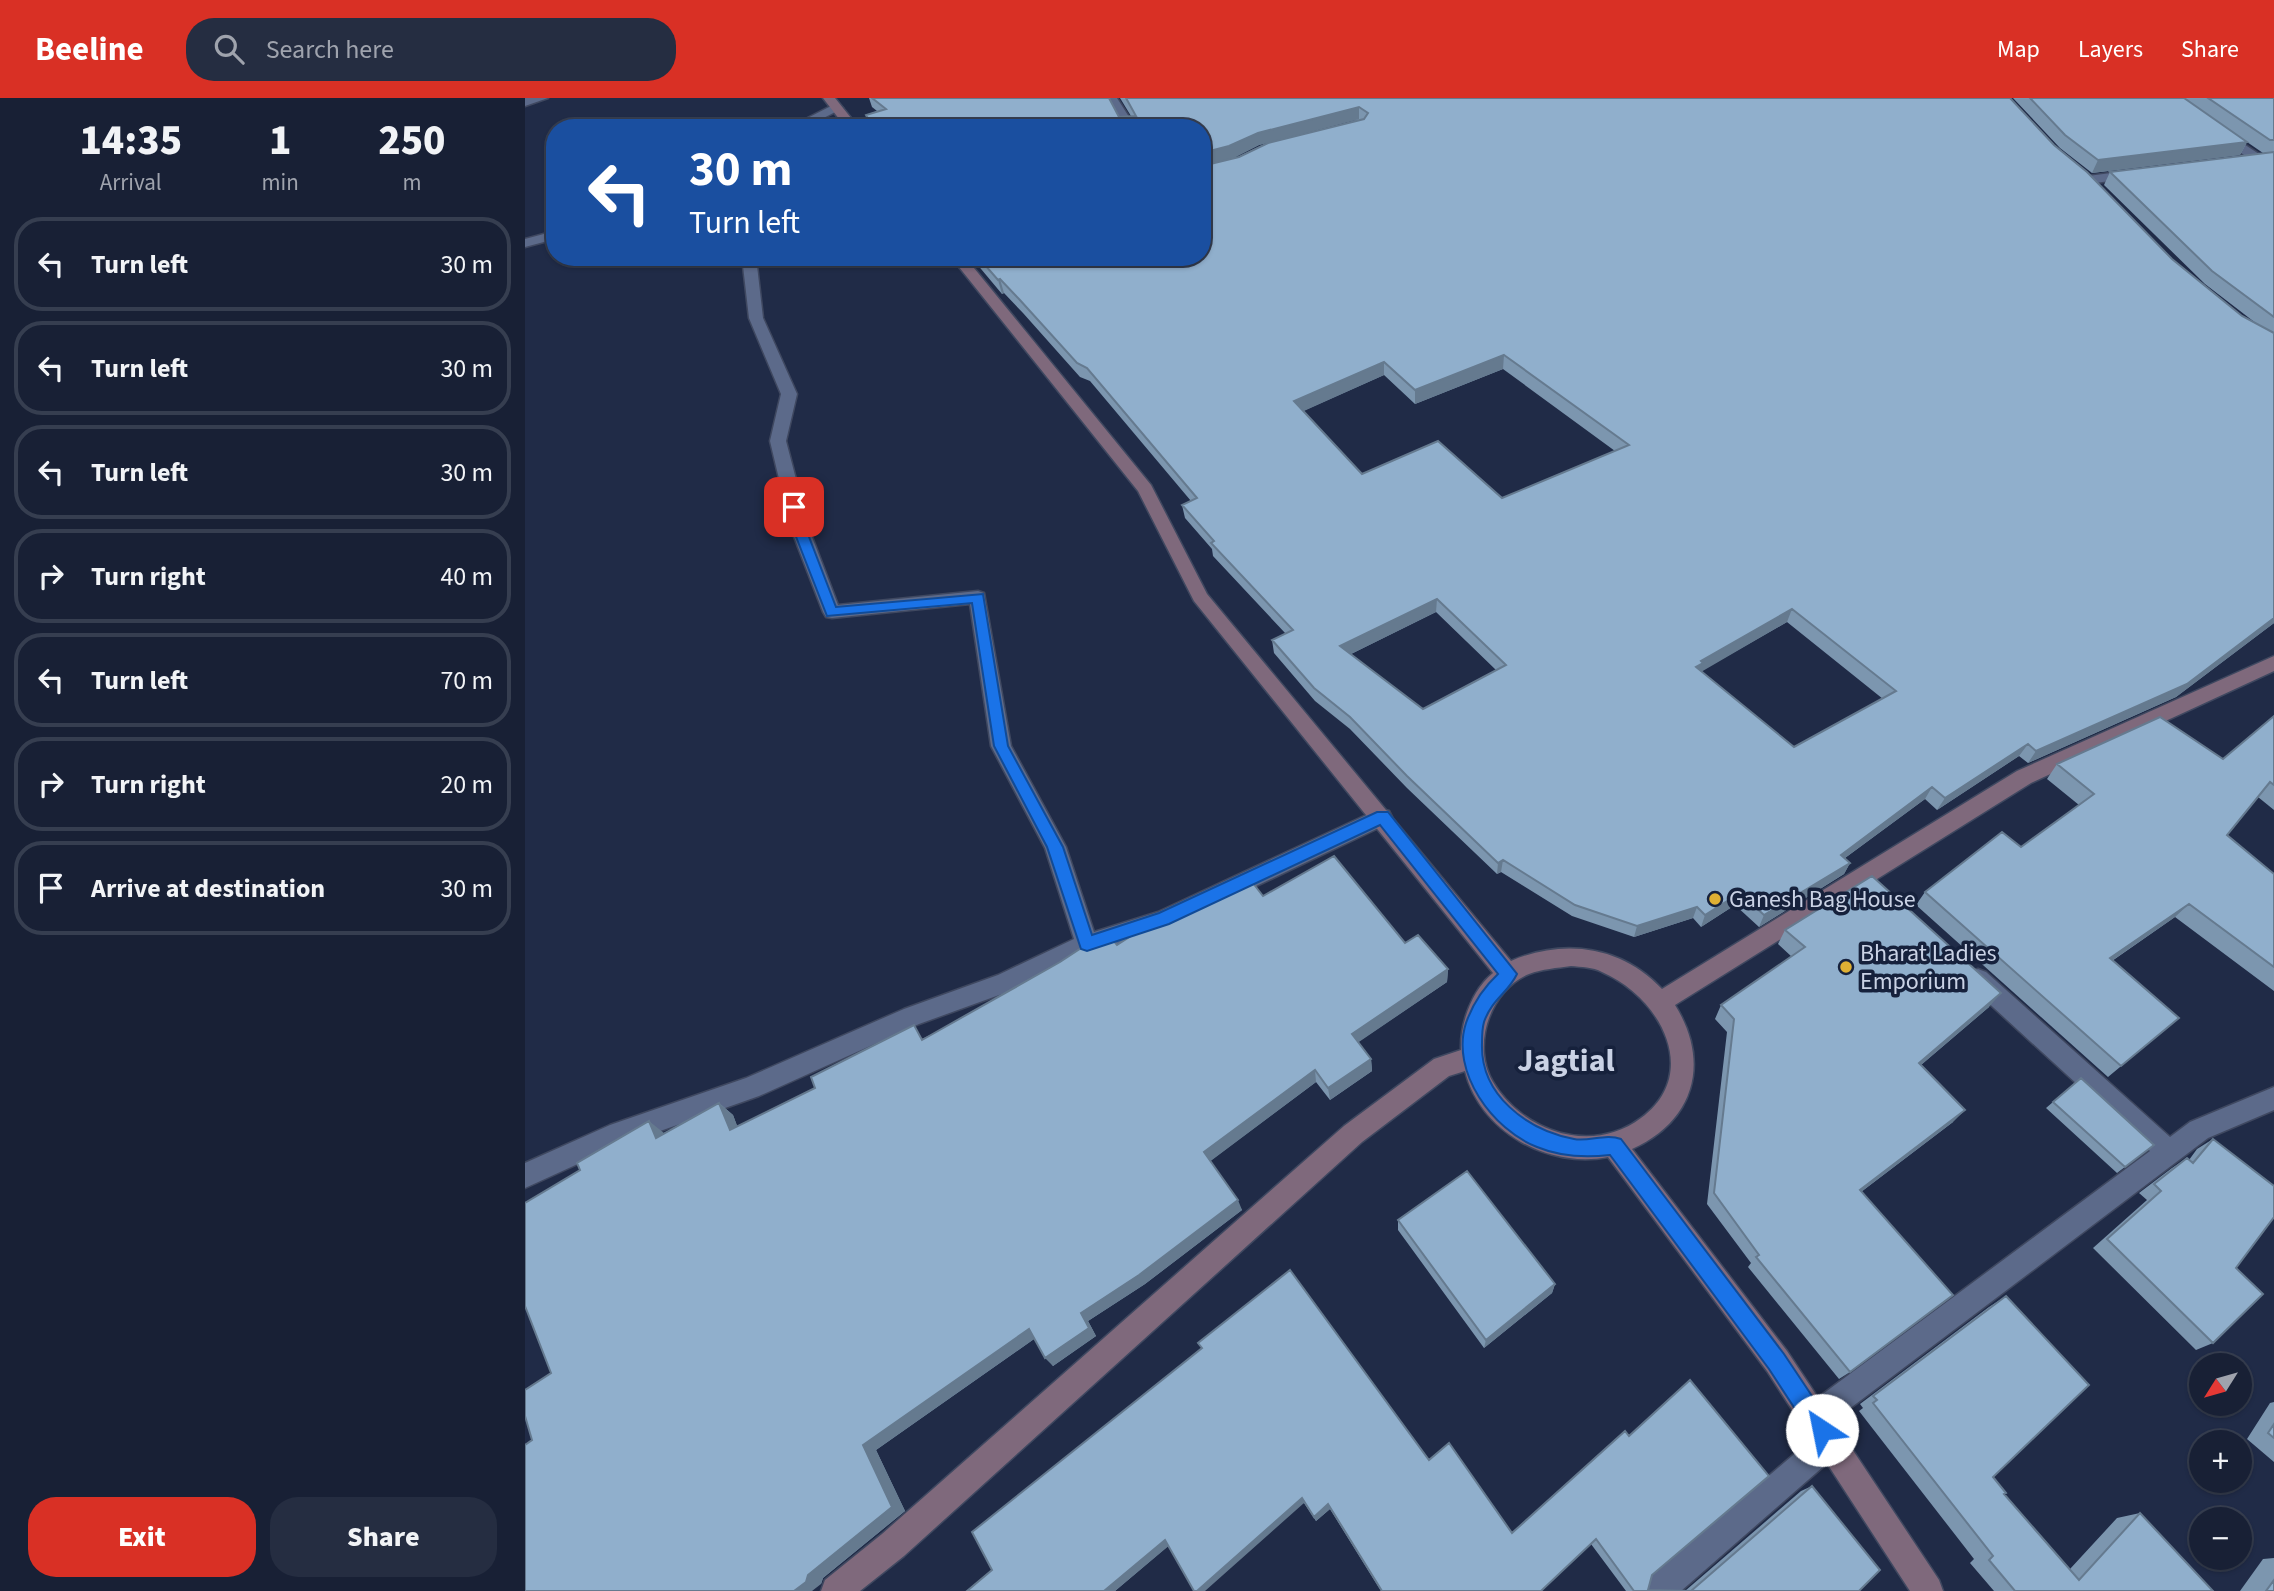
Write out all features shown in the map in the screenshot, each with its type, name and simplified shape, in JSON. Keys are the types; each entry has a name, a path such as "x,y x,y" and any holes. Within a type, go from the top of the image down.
{"main road":[{"path":"833,103 846,119"},
{"path":"965,266 1145,489 1200,597 1383,817 1508,974"},
{"path":"1662,1001 2024,776 2274,663"},
{"path":"1571,956 1605,962 1636,978 1662,1001 1677,1028 1683,1057 1679,1086 1666,1113 1644,1133 1615,1146 1577,1149 1540,1140 1507,1119 1484,1090 1473,1057 1474,1025 1487,996 1508,974 1538,960 1571,956"},
{"path":"836,1591 903,1536 1353,1134 1442,1067 1473,1057"},
{"path":"1615,1146 1777,1362 1928,1591"}],"street":[{"path":"525,102 543,98"},
{"path":"1111,98 1124,119"},
{"path":"808,119 833,103"},
{"path":"2214,128 2259,159"},
{"path":"2232,162 2274,158"},
{"path":"2088,181 2153,172"},
{"path":"525,243 546,237"},
{"path":"750,266 756,318 789,394 778,441 800,529 832,612 978,597 1001,746 1055,847 1087,944"},
{"path":"525,1176 610,1137 751,1087 912,1016 1005,983 1087,944 1164,919 1383,817"},
{"path":"1865,876 1885,895"},
{"path":"1966,968 2169,1152"},
{"path":"1658,1591 1822,1430 2169,1152 2199,1130 2274,1098"}],"building":[{"path":"872,98 1109,98 1119,117 1136,116 1126,98 2010,98 2054,145 2087,172 2172,259 2242,316 2274,333 2274,618 2187,684 2036,751 2028,744 1945,798 1932,787 1841,855 1850,863 1764,915 1740,893 1705,915 1697,907 1637,926 1575,905 1503,860 1498,863 1350,717 1314,688 1272,640 1293,630 1211,543 1214,541 1182,505 1197,498 1087,368 1077,363 986,266 1211,266 1211,164 1239,157 1268,143 1364,119 1368,113 1359,107 1258,133 1211,151 1211,119 868,119 866,115 886,109","holes":["1504,355 1629,445 1502,498 1438,441 1362,474 1294,401 1384,362 1415,390","1437,599 1506,665 1423,709 1340,646","1792,609 1896,691 1794,747 1696,667 1703,663 1701,661"]},
{"path":"2030,98 2184,98 2247,142 2098,160 2065,135"},
{"path":"2208,98 2274,98 2274,140 2270,140"},
{"path":"2274,152 2274,317 2212,271 2110,172"},
{"path":"2274,716 2274,785 2270,782 2227,835 2274,874 2274,967 2189,904 2110,958 2179,1018 2121,1066 1925,892 2002,832 2021,847 2094,794 2057,764 2160,717 2223,759"},
{"path":"1334,856 1405,943 1418,935 1448,969 1352,1034 1371,1059 1328,1088 1315,1070 1204,1152 1238,1200 1139,1275 1081,1313 1089,1328 1045,1358 1029,1329 863,1445 892,1507 808,1575 806,1582 794,1591 525,1591 525,1445 532,1440 525,1416 525,1390 551,1373 525,1306 525,1203 580,1170 577,1163 649,1121 656,1138 719,1103 730,1130 815,1088 811,1077 914,1025 922,1040 1060,962 1095,939 1108,934 1117,945 1159,918 1188,905 1193,910 1249,878 1263,896"},
{"path":"1872,876 2001,993 1919,1063 1965,1110 1860,1190 1953,1295 1850,1372 1756,1257 1759,1255 1714,1193 1734,1019 1721,1005 1805,947 1785,930"},
{"path":"2081,1078 2154,1145 2125,1167 2053,1102"},
{"path":"2213,1139 2274,1186 2274,1217 2236,1268 2263,1294 2213,1343 2107,1239 2161,1191 2154,1184 2187,1158 2193,1163"},
{"path":"1467,1171 1555,1284 1486,1340 1398,1220"},
{"path":"1290,1270 1429,1460 1449,1443 1512,1533 1625,1431 1629,1436 1690,1380 1769,1476 1652,1575 1648,1590 1691,1591 1634,1591 1596,1539 1541,1591 1382,1591 1328,1504 1314,1517 1302,1498 1197,1591 1194,1591 1165,1540 1104,1591 967,1591 992,1570 972,1532 1202,1348 1198,1343"},
{"path":"2006,1296 2089,1385 1993,1477 2006,1493 2004,1494 2079,1580 2140,1513 2189,1565 2189,1570 2193,1570 2213,1591 2015,1591 1989,1560 1993,1556 1873,1403 1877,1400 1873,1396"},
{"path":"2274,1424 2274,1438 2268,1433"},
{"path":"1812,1486 1880,1570 1859,1591 1691,1591"},
{"path":"2274,1580 2274,1591 2266,1591"}],"place":[{"name":"Ganesh Bag House","path":"1715,899"},
{"name":"Bharat Ladies Emporium","path":"1846,967"}],"district":[{"name":"Jagtial","path":"1566,1061"}],"route":[{"path":"794,507 832,612 978,597 1001,746 1055,847 1087,944 1164,919 1383,817 1508,974 1487,996 1474,1025 1473,1057 1484,1090 1507,1119 1540,1140 1577,1149 1615,1146 1777,1362 1822,1430"}]}
